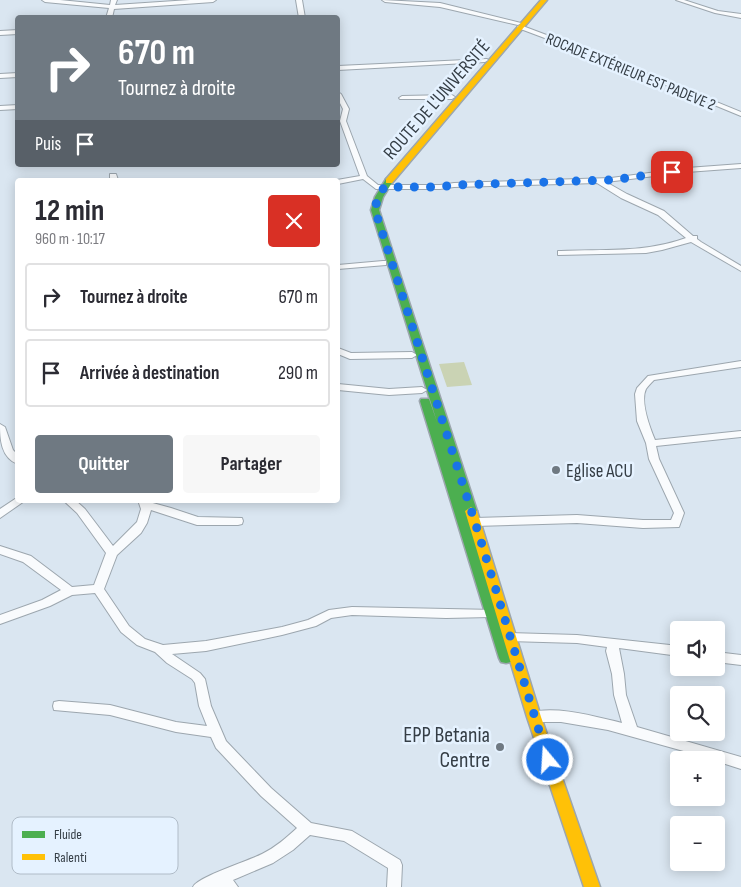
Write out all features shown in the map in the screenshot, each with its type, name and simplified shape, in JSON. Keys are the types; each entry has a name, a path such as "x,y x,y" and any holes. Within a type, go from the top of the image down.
{"main road":[{"name":"ROUTE DE L'UNIVERSITÉ","path":"536,0 519,25 370,197 367,210 491,613 581,887"},
{"name":"ROUTE DE L'UNIVERSITÉ","path":"404,159 452,97 485,60 544,0"},
{"name":"ROUTE DE L'UNIVERSITÉ","path":"380,187 375,210 475,522 534,717 592,887"}],"street":[{"path":"45,0 113,7 213,0"},
{"path":"109,15 114,0"},
{"path":"299,0 302,15"},
{"name":"ROCADE EXTÉRIEUR EST PADEVE 2","path":"384,0 440,5 519,25 741,114"},
{"path":"680,0 717,12 741,16"},
{"path":"0,33 15,32"},
{"path":"340,68 485,60"},
{"path":"0,76 15,75"},
{"path":"402,98 452,97"},
{"path":"340,98 346,109 340,121 364,177 380,187 440,187 599,181 741,166"},
{"path":"0,108 15,108"},
{"path":"340,182 364,177"},
{"path":"599,181 624,196 661,213 694,238 698,244 741,269"},
{"path":"561,252 610,253 683,243 694,238"},
{"path":"340,267 383,263"},
{"path":"340,352 350,356 412,354"},
{"path":"475,522 577,519 643,524 675,524 679,513 654,459 651,443 642,421 640,394 642,388 652,378 741,364"},
{"path":"340,387 389,392 422,390"},
{"path":"0,427 6,438 5,446 15,459"},
{"path":"651,443 741,434"},
{"path":"0,514 16,503"},
{"path":"72,503 81,511 112,553"},
{"path":"98,589 112,553 137,532 143,521 144,503 197,521 238,521"},
{"path":"0,550 27,559 70,591"},
{"path":"0,620 46,603 70,591 98,589"},
{"path":"98,589 125,628 141,642 160,650 196,676 201,682 205,706 221,744 266,792 307,828 347,835 395,865 394,887"},
{"path":"160,650 206,646 282,631 312,623 329,614 352,611 446,614 491,613"},
{"path":"509,637 577,639 670,650"},
{"path":"614,643 612,651 618,674 620,696 631,730"},
{"path":"725,658 741,660"},
{"path":"59,706 109,710 202,732 217,732"},
{"path":"534,717 566,717 631,730 741,763"},
{"path":"200,887 268,858 288,846 307,828"},
{"path":"218,878 231,887"}],"green space":[{"path":"464,362 472,385 447,387 439,364"}],"traffic: fast":[{"path":"389,181 379,197 375,210 471,511"},
{"path":"425,401 506,658"}],"traffic: slow":[{"path":"389,181 544,0"},
{"path":"471,511 534,717 592,887"}],"place":[{"name":"Eglise ACU","path":"556,470"},
{"name":"EPP Betania Centre","path":"500,747"}],"route":[{"path":"548,760 480,538 375,210 376,204 384,187 440,187 547,181 599,181 672,172"}]}
